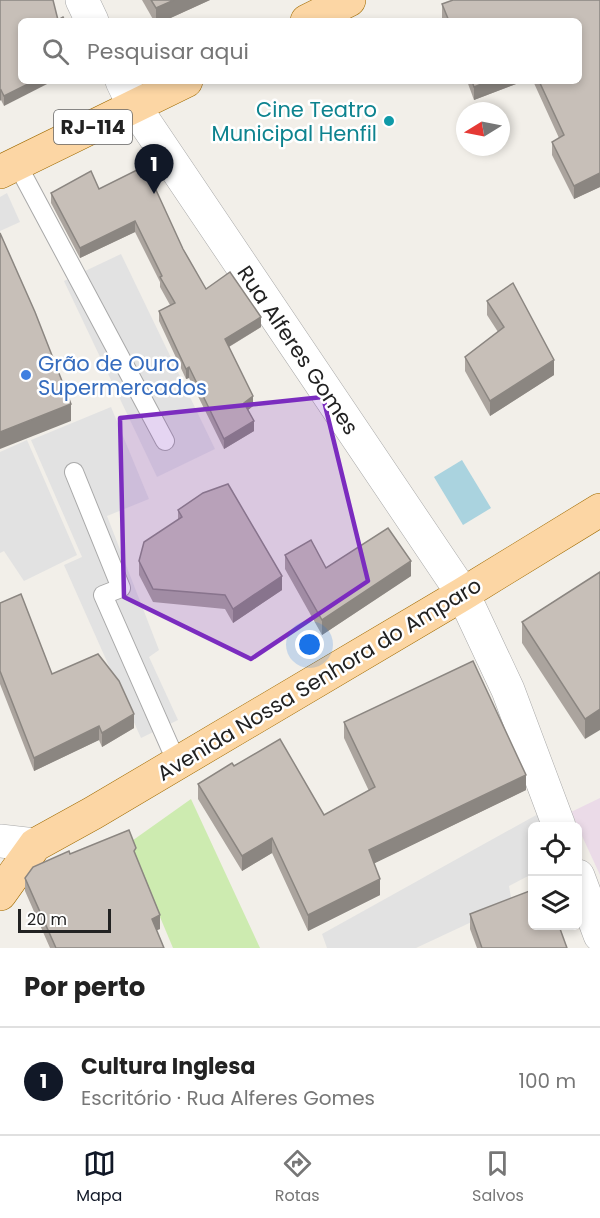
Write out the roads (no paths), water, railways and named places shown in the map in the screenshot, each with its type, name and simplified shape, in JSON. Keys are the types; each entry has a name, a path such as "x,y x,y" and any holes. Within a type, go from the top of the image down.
{"main road":[{"path":"313,18 349,0"},
{"name":"RJ-114","path":"8,168 128,94 173,84"},
{"name":"Avenida Nossa Senhora do Amparo","path":"0,894 35,845 177,763 600,510"}],"street":[{"path":"82,0 91,18"},
{"name":"Rua Alferes Gomes","path":"128,94 462,594 508,690 558,822"},
{"path":"0,841 35,845"},
{"path":"582,887 600,935"}],"lane":[{"path":"8,168 165,441"},
{"path":"74,472 121,588 103,595 177,763"}],"water":[{"path":"462,460 491,508 463,525 434,477"}],"place":[{"name":"Cine Teatro Municipal Henfil","path":"389,121"},
{"name":"Cultura Inglesa","path":"154,194"},
{"name":"Grão de Ouro Supermercados","path":"26,375"}]}
